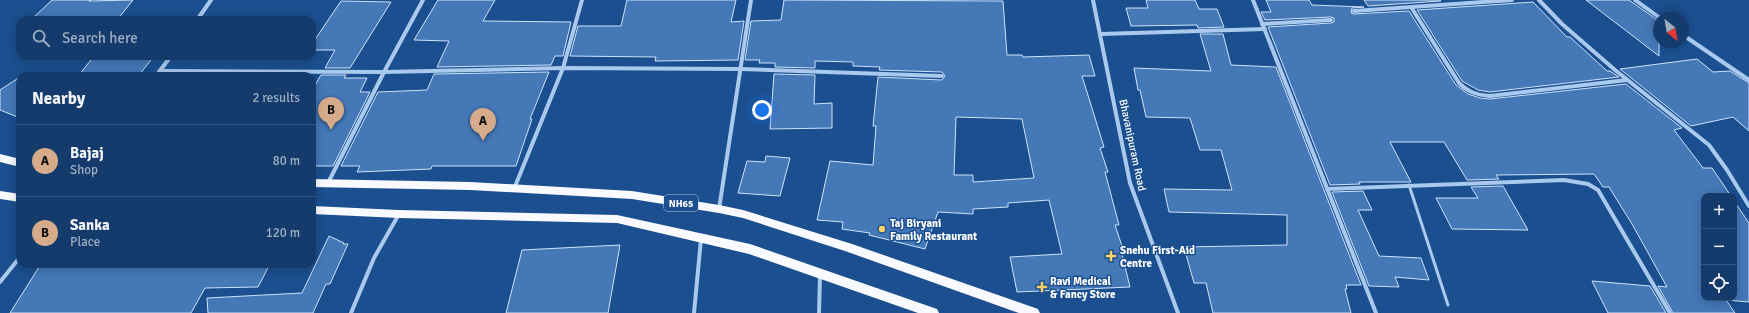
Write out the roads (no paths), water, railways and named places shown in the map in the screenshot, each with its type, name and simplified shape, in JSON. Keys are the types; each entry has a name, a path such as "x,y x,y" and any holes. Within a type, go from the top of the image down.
{"highway":[{"path":"0,158 16,162"},
{"name":"NH65","path":"316,183 470,186 632,195 719,209 743,214 848,247 1034,313"},
{"path":"0,195 16,197"},
{"path":"316,210 399,214 617,219 750,249 820,275 933,313"}],"street":[{"path":"200,16 211,0"},
{"path":"328,183 384,72 424,0"},
{"path":"514,189 563,68 582,0"},
{"path":"719,209 752,0"},
{"name":"Bhavanipuram Road","path":"1093,0 1130,183 1178,313"},
{"path":"1253,0 1376,313"},
{"path":"1354,11 1512,0"},
{"path":"1539,0 1562,24 1627,80 1709,146 1727,170 1749,206"},
{"path":"1635,0 1653,13"},
{"path":"1411,7 1459,83 1465,89 1476,95 1490,96 1627,80"},
{"path":"1262,24 1331,20"},
{"path":"1101,34 1265,29"},
{"path":"1689,39 1749,80"},
{"path":"160,71 168,60"},
{"path":"160,71 384,72 563,68 741,69 942,76"},
{"path":"1327,189 1564,180 1588,184 1598,190 1670,313"},
{"path":"351,313 374,258 399,214"},
{"path":"694,313 702,239"},
{"path":"0,282 16,262"},
{"path":"819,313 820,275"}],"lane":[{"path":"1409,185 1448,305"}],"place":[{"name":"Sanka","path":"331,130"},
{"name":"Bajaj","path":"483,141"},
{"name":"Taj Biryani Family Restaurant","path":"882,229"},
{"name":"Snehu First-Aid Centre","path":"1111,256"},
{"name":"Ravi Medical & Fancy Store","path":"1042,287"}]}
